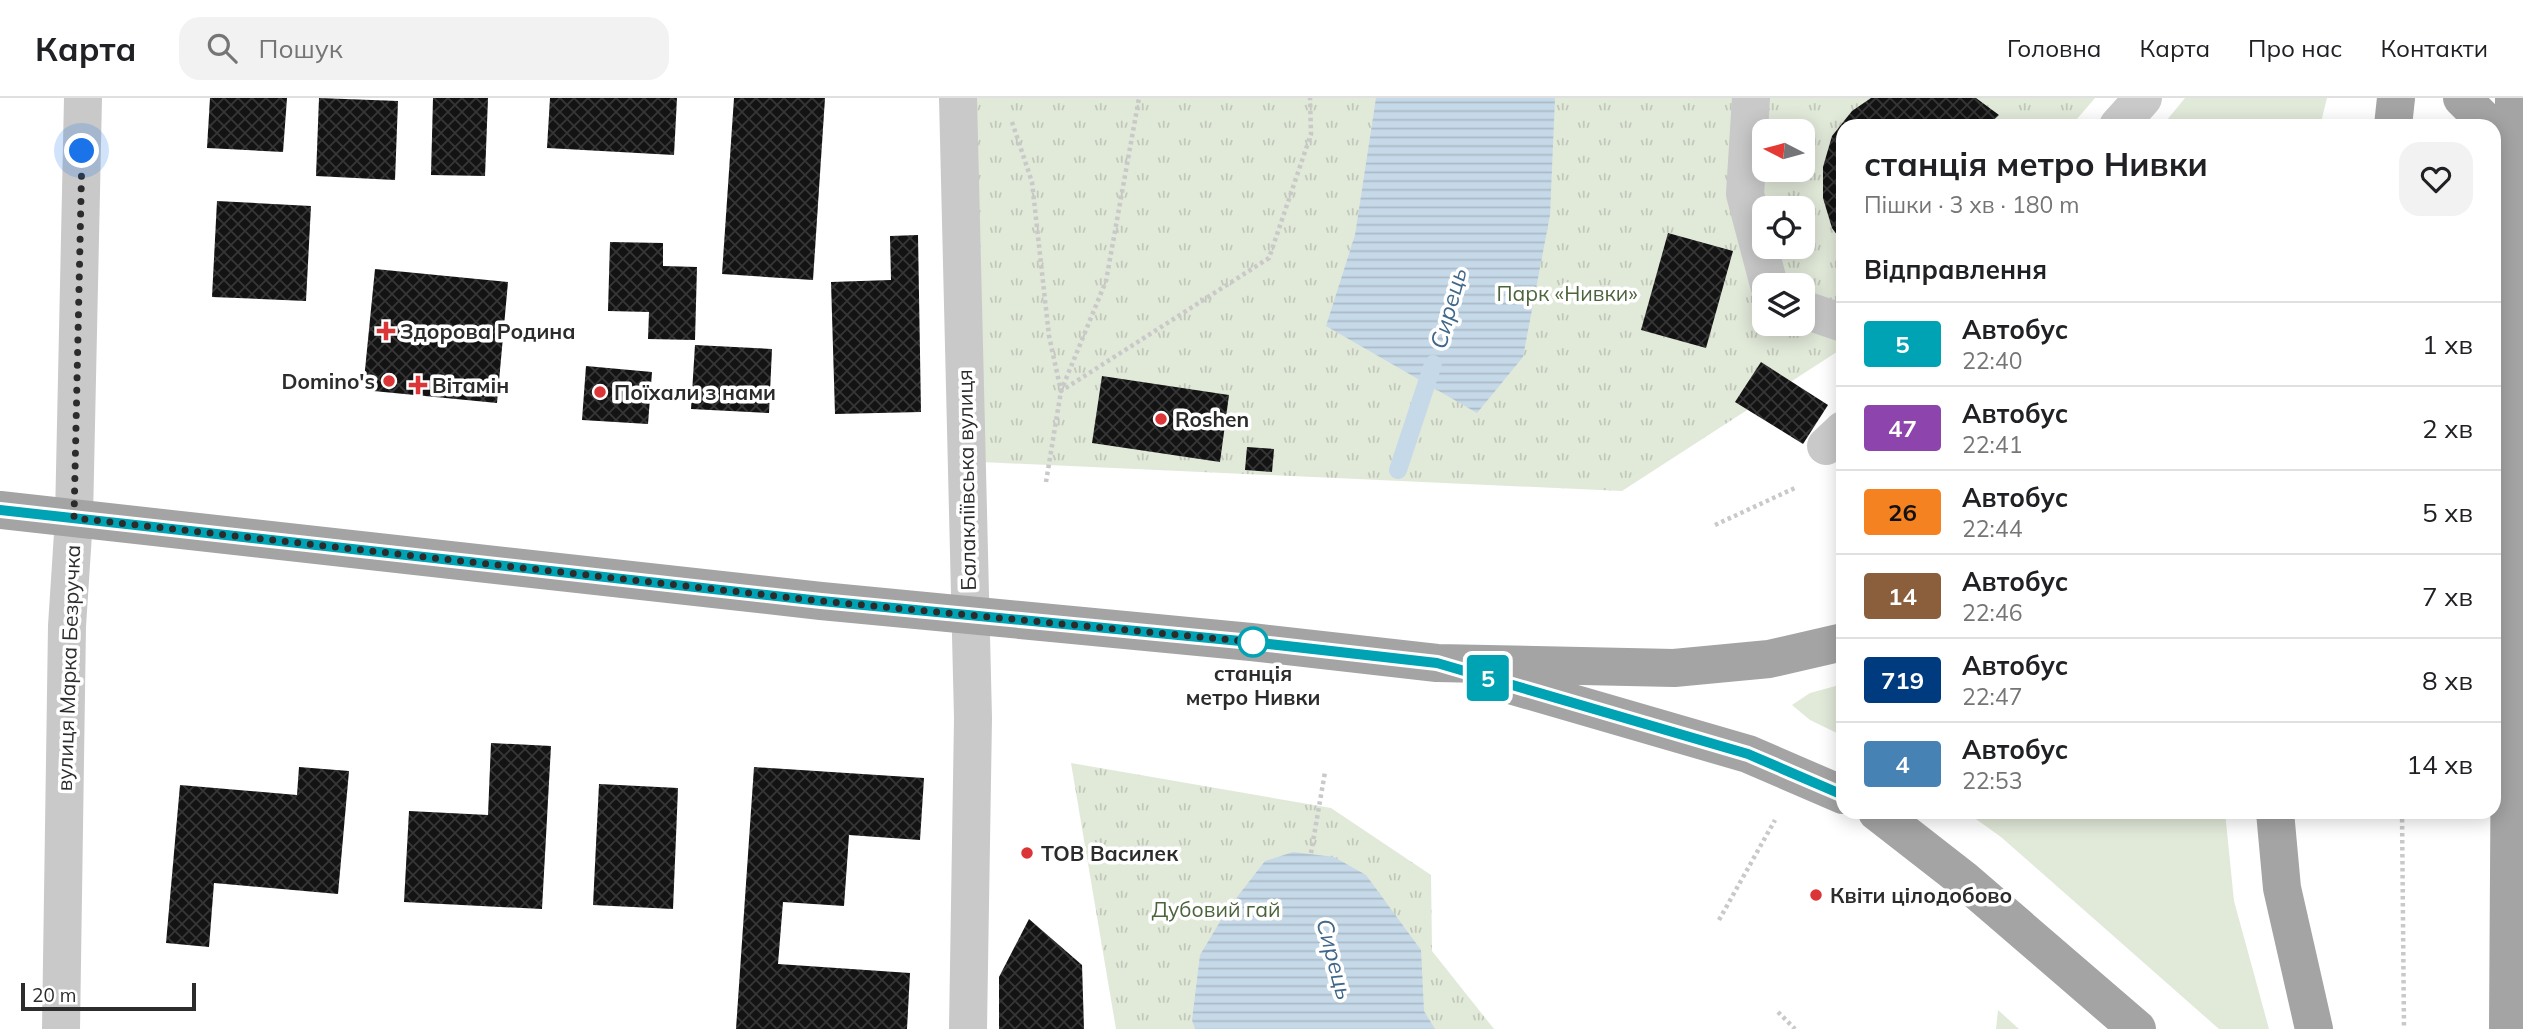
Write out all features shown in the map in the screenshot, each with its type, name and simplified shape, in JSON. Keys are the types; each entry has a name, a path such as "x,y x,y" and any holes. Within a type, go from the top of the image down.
{"main road":[{"path":"2394,119 2396,98"},
{"path":"2462,98 2484,119"},
{"path":"2508,1029 2514,98"},
{"path":"2501,131 2523,142"},
{"path":"2501,320 2523,321"},
{"path":"0,510 1437,663 1674,668 1769,659 1836,644"},
{"path":"1437,663 1748,754 1836,792"},
{"path":"1886,819 1973,887 2137,1029"},
{"path":"2276,819 2282,888 2314,1029"}],"street":[{"name":"вулиця Марка Безручка","path":"61,1029 67,626 74,518 83,98"},
{"name":"Балакліївська вулиця","path":"958,98 972,718 968,1029"},
{"path":"1751,98 1745,194 1766,273"},
{"path":"2124,119 2143,98"},
{"path":"1815,313 1836,321"}],"path":[{"path":"1046,482 1061,391 1107,281 1139,98"},
{"path":"1061,391 1269,258 1311,134 1310,98"},
{"path":"1008,110 1032,182 1049,336 1061,391"},
{"path":"1715,525 1806,483"},
{"path":"1311,852 1325,772"},
{"path":"1720,920 1780,810"},
{"path":"2402,819 2404,1029"},
{"path":"1778,1012 1795,1029"}],"green space":[{"name":"Парк «Нивки»","path":"972,98 2095,98 2077,119 1836,119 1836,353 1622,491 981,462"},
{"path":"2185,98 2327,98 2322,119 2168,119"},
{"path":"1836,686 1836,733 1810,720 1792,705 1810,693"},
{"name":"Дубовий гай","path":"1071,763 1331,808 1431,875 1432,951 1494,1029 1116,1029"},
{"path":"1976,819 2226,819 2234,901 2269,1029 2219,1029 2001,837"},
{"path":"1998,1010 2019,1029 1996,1029"}],"water":[{"path":"1376,98 1555,98 1550,215 1523,357 1477,413 1326,326 1355,235"},
{"path":"1293,852 1334,857 1366,875 1421,950 1424,1011 1435,1029 1195,1029 1192,1020 1200,955 1227,910 1265,861"}],"building":[{"path":"210,98 287,98 283,152 207,148"},
{"path":"319,98 398,101 395,180 316,176"},
{"path":"433,98 488,98 485,176 431,175"},
{"path":"550,98 677,98 674,155 547,148"},
{"path":"734,98 825,98 813,280 722,274"},
{"path":"1871,98 1976,98 1999,115 1995,119 1846,119"},
{"path":"1836,131 1836,233 1823,198 1823,167"},
{"path":"217,201 311,206 306,301 212,297"},
{"path":"1668,233 1733,251 1706,348 1641,330"},
{"path":"918,235 921,412 835,414 831,282 891,280 890,236"},
{"path":"610,242 663,243 663,266 697,267 695,340 648,339 649,312 608,311"},
{"path":"375,269 508,282 497,403 363,390"},
{"path":"695,345 772,349 769,413 691,409"},
{"path":"1761,362 1828,405 1803,444 1735,402"},
{"path":"586,366 652,372 648,424 582,420"},
{"name":"Roshen","path":"1102,376 1229,395 1220,462 1092,443"},
{"path":"1247,447 1274,449 1272,472 1245,470"},
{"path":"491,743 551,746 542,909 404,902 409,811 488,815"},
{"path":"299,767 349,771 338,894 214,883 209,947 166,943 180,785 297,795"},
{"path":"754,767 924,778 920,840 849,835 844,906 783,902 778,964 910,973 907,1029 736,1029"},
{"path":"599,784 678,788 673,909 593,905"},
{"path":"1029,919 1082,965 1084,1029 999,1029 999,977"}],"waterway":[{"name":"Сирець","path":"1398,470 1433,364"}],"bus line":[{"name":"5","path":"0,510 821,601 1251,642 1437,663 1748,754 1836,792"}],"place":[{"name":"Здорова Родина","path":"386,331"},
{"name":"Domino's","path":"389,381"},
{"name":"Вітамін","path":"418,385"},
{"name":"Поїхали з нами","path":"600,392"},
{"name":"Roshen","path":"1161,419"},
{"name":"станція метро Нивки","path":"1253,642"},
{"name":"ТОВ Василек","path":"1027,853"},
{"name":"Квіти цілодобово","path":"1816,895"}],"route":[{"path":"82,151 74,518 821,601 1253,642"}]}
